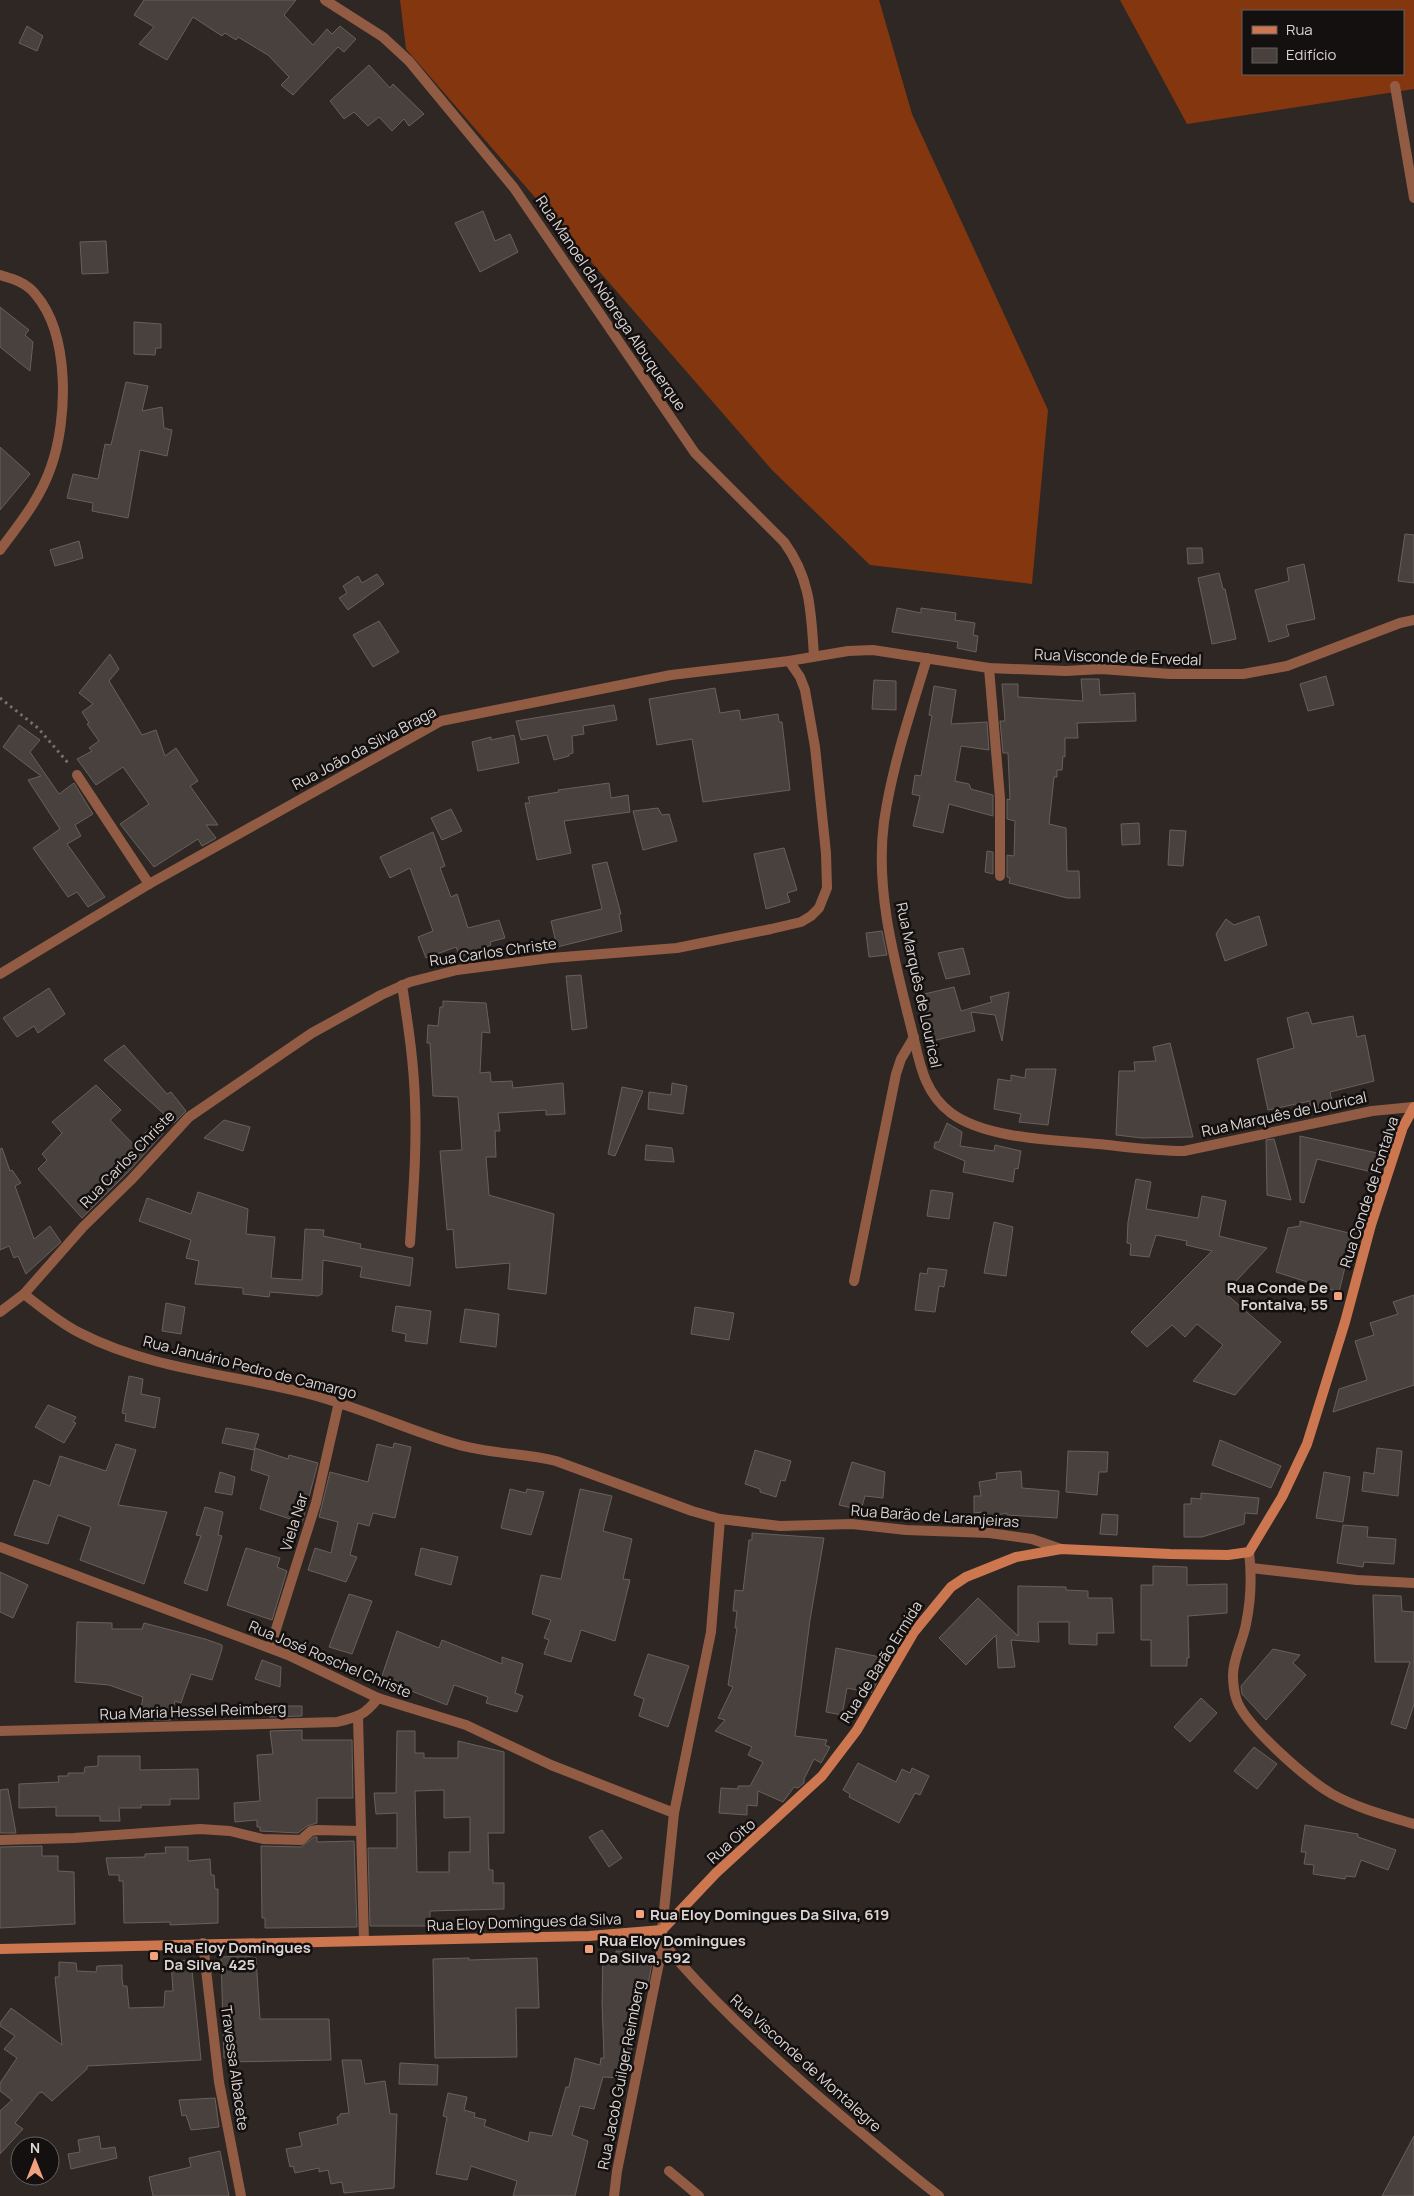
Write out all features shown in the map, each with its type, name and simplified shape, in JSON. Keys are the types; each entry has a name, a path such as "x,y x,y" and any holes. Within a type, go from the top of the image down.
{"main road":[{"name":"Rua Conde de Fontalva","path":"1249,1552 1282,1497 1307,1444 1345,1322 1370,1225 1403,1127 1414,1107"},
{"name":"Rua Barão de Laranjeiras","path":"1061,1549 1228,1555 1249,1552"},
{"name":"Rua de Barão Ermida","path":"822,1776 857,1730 914,1632 951,1587 966,1577 992,1565 1016,1557 1061,1549"},
{"name":"Rua Oito","path":"662,1930 716,1873 822,1776"},
{"name":"Rua Eloy Domingues da Silva","path":"0,1949 203,1943 589,1936 662,1930"}],"street":[{"name":"Rua Manoel da Nóbrega Albuquerque","path":"325,0 383,36 409,61 514,188 695,453 784,542 796,558 805,579 811,602 814,656"},
{"path":"1395,86 1414,198"},
{"path":"0,275 22,282 36,295 50,317 59,346 62,385 61,417 52,466 36,501 0,550"},
{"name":"Rua Visconde de Ervedal","path":"814,656 848,651 873,650 989,668 1066,671 1101,669 1170,674 1243,674 1295,663 1393,625 1414,620"},
{"name":"Rua João da Silva Braga","path":"0,974 149,884 441,721 671,675 788,661 814,656"},
{"name":"Rua Marquês de Lourical","path":"927,658 894,773 884,822 882,845 888,916 920,1069 928,1087 940,1103 952,1114 988,1129 1020,1135 1157,1150 1184,1150 1372,1111 1414,1107"},
{"name":"Rua Carlos Christe","path":"0,1312 24,1294 83,1227 131,1180 189,1117 228,1088 324,1026 402,985 442,973 505,963 677,948 771,930 801,922 811,916 819,908 827,888 826,853 816,747 800,677 788,661"},
{"path":"989,668 1000,798 1000,876"},
{"path":"77,775 149,884"},
{"path":"402,985 411,1047 415,1103 415,1150 410,1243"},
{"path":"854,1281 896,1074 901,1059 914,1038"},
{"name":"Rua Januário Pedro de Camargo","path":"24,1294 79,1332 131,1354 160,1363 339,1402 458,1444 488,1452 534,1456 572,1466 692,1511 720,1519 780,1526 827,1524"},
{"name":"Viela Nar","path":"270,1648 316,1503 339,1402"},
{"path":"662,1930 674,1813 711,1632 720,1519"},
{"name":"Rua Barão de Laranjeiras","path":"827,1524 852,1524 915,1531 989,1533 1032,1539 1061,1549"},
{"name":"Rua José Roschel Christe","path":"0,1547 270,1648 330,1673 378,1698 466,1725 551,1765 674,1813"},
{"path":"1249,1552 1251,1589 1246,1625 1233,1674 1236,1699 1242,1711 1253,1726 1286,1758 1331,1793 1353,1804 1414,1824"},
{"path":"1251,1568 1357,1580 1414,1583"},
{"path":"364,1941 358,1717 367,1711 378,1698"},
{"name":"Rua Maria Hessel Reimberg","path":"0,1732 337,1722 358,1717"},
{"path":"0,1840 74,1838 200,1828 230,1831 263,1839 301,1840 311,1831 317,1830 360,1831"},
{"name":"Rua Jacob Guilger Reimberg","path":"614,2196 617,2171 663,1943 662,1930"},
{"name":"Travessa Albacete","path":"203,1943 220,2090 241,2196"},
{"name":"Rua Visconde de Montalegre","path":"663,1943 694,1981 745,2032 845,2120 940,2196"},
{"path":"669,2171 699,2196"}],"path":[{"path":"0,698 38,728 77,775"}],"shaded area":[{"path":"400,0 879,0 912,114 1048,410 1032,584 870,565 772,470 406,49"},
{"path":"1120,0 1414,0 1414,89 1187,124"}],"building":[{"path":"144,0 296,0 284,15 313,45 327,29 332,34 340,26 356,39 344,52 338,47 293,95 281,85 289,77 268,55 238,37 236,40 225,33 222,36 193,17 167,60 139,44 154,27 134,15"},
{"path":"27,26 43,36 37,51 19,43"},
{"path":"369,65 390,88 393,84 424,114 409,126 404,119 392,131 379,117 368,126 354,112 344,119 330,101"},
{"path":"483,211 495,241 510,234 518,252 480,272 455,223"},
{"path":"106,241 108,273 82,274 80,242"},
{"path":"0,307 29,330 25,335 33,342 30,371 0,347"},
{"path":"134,322 161,324 161,348 156,348 155,355 134,354"},
{"path":"126,382 148,386 142,411 162,407 164,428 172,430 167,456 140,450 128,518 92,511 93,503 67,498 73,474 98,479 105,444 111,445"},
{"path":"0,447 30,474 0,510"},
{"path":"1405,534 1414,535 1414,583 1398,581"},
{"path":"79,541 83,558 55,566 50,550"},
{"path":"1187,548 1202,548 1203,563 1188,564"},
{"path":"1304,564 1315,619 1286,625 1289,636 1269,642 1255,590 1289,581 1287,568"},
{"path":"1219,573 1223,589 1225,589 1236,639 1212,644 1198,578"},
{"path":"377,574 384,584 348,610 339,598 347,593 343,586 358,576 362,583"},
{"path":"897,608 921,613 921,608 956,613 955,620 975,623 973,635 978,636 976,652 957,648 958,642 892,632"},
{"path":"379,621 399,652 373,667 353,635"},
{"path":"110,654 119,669 109,681 142,735 156,730 165,756 176,748 198,781 190,786 218,825 206,825 216,838 213,840 202,846 198,839 154,867 120,824 149,804 123,767 96,785 77,759 92,751 89,748 99,741 87,724 89,723 82,712 93,704 79,693"},
{"path":"1326,676 1334,705 1308,711 1300,684"},
{"path":"1081,679 1099,679 1100,695 1135,693 1136,721 1077,723 1078,738 1065,738 1065,757 1063,756 1062,770 1057,770 1057,777 1054,777 1049,824 1066,828 1067,871 1079,871 1080,898 1067,898 1009,883 1010,878 1007,877 1007,855 1014,856 1015,821 1007,819 1007,799 1010,800 1008,753 1003,753 1000,721 1005,721 1002,684 1018,684 1018,697 1083,701"},
{"path":"874,680 896,681 896,710 872,709"},
{"path":"934,686 956,690 951,724 987,722 989,750 961,746 955,781 969,784 971,789 993,795 993,816 949,804 943,833 913,826 920,796 912,794 915,775 921,776 932,716 929,715"},
{"path":"715,688 720,713 739,710 741,720 778,714 779,722 782,722 790,790 703,802 692,739 657,745 649,699"},
{"path":"614,705 617,720 583,726 584,734 572,736 573,753 569,754 569,756 554,760 547,735 521,740 516,721"},
{"path":"19,725 40,740 30,752 59,794 74,783 93,814 75,825 81,836 67,844 105,897 88,907 77,892 68,897 33,848 60,829 28,780 41,776 3,747"},
{"path":"514,735 519,763 478,771 472,742 491,737 491,740"},
{"path":"609,783 611,798 628,795 630,812 564,821 571,853 537,860 525,803 530,803 528,797 559,792 558,790"},
{"path":"658,808 662,815 669,814 677,841 643,850 633,811"},
{"path":"451,809 462,831 442,840 431,818"},
{"path":"1139,823 1140,844 1122,845 1121,824"},
{"path":"1170,830 1186,831 1183,866 1168,865"},
{"path":"433,832 445,866 440,868 451,897 457,894 468,928 499,920 505,938 490,942 491,945 460,957 456,947 426,958 418,937 433,931 410,868 390,878 380,857"},
{"path":"784,848 797,890 787,893 790,902 766,909 754,854"},
{"path":"987,851 993,852 993,874 985,872"},
{"path":"607,862 621,914 619,914 622,931 557,947 551,921 602,909 592,865"},
{"path":"1259,916 1267,945 1225,961 1216,934 1226,919 1234,925"},
{"path":"882,931 887,955 869,957 866,933"},
{"path":"963,948 970,974 946,979 938,953"},
{"path":"581,975 587,1028 572,1030 566,976"},
{"path":"954,987 961,1011 992,1002 990,997 1009,992 1002,1041 995,1015 971,1012 975,1031 932,1041 923,1017 920,995"},
{"path":"49,988 65,1014 38,1033 34,1026 17,1037 3,1018"},
{"path":"443,1001 486,1003 490,1033 482,1032 480,1073 490,1072 491,1082 512,1081 513,1088 563,1083 565,1114 546,1115 546,1110 498,1113 500,1131 495,1131 496,1157 486,1157 489,1195 554,1214 546,1294 508,1289 510,1263 456,1268 453,1229 447,1230 440,1151 462,1150 458,1097 433,1096 430,1043 427,1043 428,1025 438,1026 440,1007 443,1007"},
{"path":"1308,1012 1312,1024 1353,1016 1357,1037 1365,1035 1374,1081 1330,1092 1333,1105 1310,1111 1310,1101 1268,1110 1257,1059 1294,1048 1287,1018"},
{"path":"1170,1043 1193,1137 1142,1138 1116,1135 1119,1071 1135,1071 1134,1062 1156,1061 1153,1047"},
{"path":"124,1045 167,1094 171,1092 186,1111 174,1123 104,1060"},
{"path":"1026,1069 1056,1069 1048,1125 1019,1122 1021,1114 994,1109 998,1079 1011,1081 1011,1075 1025,1078"},
{"path":"672,1083 687,1086 683,1114 648,1109 649,1092 671,1095"},
{"path":"96,1085 121,1110 110,1120 133,1144 156,1123 165,1131 131,1169 82,1218 38,1169 47,1160 42,1154 62,1133 52,1122"},
{"path":"622,1087 643,1091 615,1156 608,1154"},
{"path":"224,1120 250,1127 243,1151 204,1138"},
{"path":"947,1123 962,1132 960,1146 994,1151 995,1145 1021,1151 1018,1169 1015,1168 1013,1182 963,1172 965,1161 934,1148 935,1142 939,1142"},
{"path":"1300,1136 1377,1153 1372,1172 1317,1159 1304,1203 1300,1202"},
{"path":"1274,1139 1291,1200 1267,1195 1266,1140"},
{"path":"646,1145 672,1148 674,1162 645,1160"},
{"path":"2,1148 10,1171 12,1170 21,1183 15,1186 34,1239 50,1226 61,1242 26,1274 18,1256 14,1258 9,1246 0,1250 0,1149"},
{"path":"1136,1179 1151,1182 1146,1209 1198,1218 1202,1196 1226,1201 1219,1236 1267,1248 1225,1293 1281,1342 1235,1395 1193,1381 1223,1345 1197,1324 1185,1337 1172,1325 1147,1347 1131,1332 1212,1251 1186,1245 1187,1241 1156,1235 1149,1257 1130,1255 1131,1244 1127,1243 1128,1222"},
{"path":"931,1190 953,1193 949,1219 927,1216"},
{"path":"198,1192 248,1209 246,1234 275,1237 271,1278 302,1280 305,1229 324,1230 323,1236 361,1244 360,1248 413,1258 410,1286 360,1277 362,1267 323,1260 322,1294 318,1296 270,1292 269,1297 243,1294 243,1288 195,1284 199,1261 186,1258 191,1240 139,1221 147,1198 191,1214"},
{"path":"1300,1221 1353,1234 1339,1292 1276,1272 1288,1228 1300,1226"},
{"path":"994,1222 1013,1227 1006,1276 984,1273"},
{"path":"928,1268 947,1270 944,1287 939,1286 935,1312 915,1310 920,1273 927,1274"},
{"path":"1414,1295 1414,1385 1333,1412 1339,1389 1367,1380 1355,1341 1374,1335 1370,1323 1398,1314 1393,1302"},
{"path":"166,1303 185,1307 181,1334 162,1331"},
{"path":"396,1306 431,1311 427,1344 405,1341 406,1334 392,1331"},
{"path":"695,1307 734,1313 729,1340 691,1334"},
{"path":"465,1309 499,1314 496,1347 460,1342"},
{"path":"129,1376 143,1379 141,1394 160,1398 155,1428 125,1421 126,1414 122,1413"},
{"path":"48,1405 76,1417 73,1422 76,1423 64,1443 35,1427"},
{"path":"226,1428 259,1434 254,1450 222,1443"},
{"path":"1220,1440 1281,1466 1271,1488 1212,1465"},
{"path":"394,1443 411,1447 395,1518 373,1513 369,1526 358,1523 350,1555 357,1557 346,1582 308,1570 315,1548 331,1553 338,1522 319,1517 330,1472 368,1482 377,1444 393,1448"},
{"path":"116,1444 136,1450 118,1505 167,1512 144,1584 80,1560 91,1527 58,1515 48,1544 14,1535 34,1480 50,1486 60,1456 106,1471"},
{"path":"255,1448 288,1459 289,1455 318,1463 302,1523 260,1509 269,1476 251,1470"},
{"path":"1377,1448 1402,1451 1398,1496 1362,1491 1364,1472 1374,1474"},
{"path":"755,1450 791,1461 785,1481 781,1480 776,1497 760,1492 760,1489 745,1484"},
{"path":"1068,1451 1108,1452 1107,1472 1099,1472 1097,1495 1066,1492"},
{"path":"852,1462 885,1472 883,1498 865,1496 861,1510 839,1505"},
{"path":"1021,1471 1022,1488 1059,1491 1057,1518 1007,1515 1007,1513 986,1517 983,1512 974,1513 974,1496 981,1496 979,1482 997,1479 996,1473"},
{"path":"220,1472 235,1477 232,1495 215,1492"},
{"path":"1324,1472 1350,1477 1343,1522 1316,1518"},
{"path":"510,1489 526,1493 527,1489 544,1492 531,1535 501,1528"},
{"path":"580,1489 612,1496 603,1531 632,1539 623,1579 630,1580 615,1641 581,1630 571,1662 544,1654 549,1640 544,1638 551,1620 532,1614 541,1575 561,1579"},
{"path":"1201,1493 1259,1498 1257,1514 1245,1513 1244,1524 1202,1537 1184,1537 1184,1504 1191,1504 1191,1498 1201,1499"},
{"path":"205,1507 223,1512 218,1535 222,1536 207,1591 184,1583 201,1536 196,1535"},
{"path":"1102,1514 1118,1515 1117,1535 1100,1534"},
{"path":"1343,1525 1368,1527 1367,1537 1396,1539 1394,1564 1364,1562 1363,1567 1337,1563"},
{"path":"752,1533 824,1538 810,1620 795,1736 827,1740 825,1745 830,1747 821,1763 814,1759 804,1779 804,1783 798,1788 794,1787 783,1802 758,1791 757,1806 747,1805 747,1815 719,1813 721,1788 738,1789 738,1786 750,1786 763,1762 748,1755 752,1747 715,1731 725,1720 718,1718 733,1687 728,1685 737,1628 735,1628 737,1611 733,1611 735,1590 743,1591 749,1540 752,1540"},
{"path":"246,1548 280,1558 277,1567 287,1571 272,1620 227,1605"},
{"path":"421,1548 458,1557 451,1585 415,1575"},
{"path":"1153,1566 1187,1567 1187,1585 1227,1584 1227,1613 1188,1616 1189,1658 1187,1658 1187,1666 1151,1666 1151,1640 1141,1640 1141,1585 1153,1585"},
{"path":"0,1572 28,1585 13,1618 0,1612"},
{"path":"1018,1586 1066,1587 1066,1590 1088,1591 1088,1598 1112,1598 1114,1633 1097,1633 1097,1645 1069,1644 1069,1622 1038,1622 1039,1642 1011,1640 1015,1667 998,1668 996,1635 966,1665 939,1638 978,1598 1018,1636"},
{"path":"349,1594 372,1601 352,1654 329,1647"},
{"path":"1373,1595 1401,1596 1402,1611 1414,1612 1414,1704 1406,1729 1391,1724 1410,1662 1375,1662"},
{"path":"77,1622 112,1623 112,1629 142,1629 144,1623 205,1639 222,1645 222,1649 212,1680 191,1674 181,1703 175,1701 171,1720 139,1720 143,1697 109,1685 75,1682"},
{"path":"397,1631 439,1648 442,1640 502,1664 502,1657 523,1664 515,1693 523,1696 517,1712 486,1703 488,1697 454,1685 447,1705 381,1679"},
{"path":"836,1648 890,1659 871,1693 847,1688 842,1715 826,1712"},
{"path":"1273,1649 1300,1655 1293,1663 1306,1675 1266,1720 1242,1694 1241,1686"},
{"path":"648,1654 689,1666 668,1727 639,1716 644,1699 634,1695"},
{"path":"262,1660 281,1667 280,1687 255,1679"},
{"path":"1201,1698 1217,1713 1190,1742 1174,1727"},
{"path":"268,1706 302,1706 302,1716 269,1717"},
{"path":"302,1730 302,1740 352,1740 353,1798 317,1798 317,1823 307,1826 298,1833 260,1831 260,1827 257,1827 257,1820 235,1822 234,1803 260,1801 257,1755 273,1754 270,1731"},
{"path":"397,1731 415,1731 415,1753 424,1753 424,1758 458,1758 458,1741 504,1752 504,1833 488,1833 489,1870 493,1870 493,1883 504,1883 504,1909 430,1911 430,1926 370,1926 368,1848 397,1848 397,1813 376,1814 374,1793 396,1793","holes":["444,1790 444,1818 470,1817 470,1852 449,1852 449,1872 417,1872 415,1791"]},
{"path":"1254,1747 1277,1764 1257,1789 1234,1771"},
{"path":"98,1756 140,1756 140,1770 198,1769 199,1799 170,1799 170,1805 141,1805 141,1808 119,1808 120,1821 100,1821 100,1816 56,1816 56,1807 19,1808 19,1784 59,1782 58,1776 68,1776 68,1773 84,1773 85,1767 98,1766"},
{"path":"858,1763 896,1782 902,1769 910,1773 912,1768 929,1776 920,1795 915,1793 899,1823 849,1797 850,1794 843,1790"},
{"path":"8,1789 16,1833 0,1833 0,1790"},
{"path":"1305,1825 1358,1834 1358,1837 1396,1850 1388,1870 1361,1860 1355,1877 1346,1876 1345,1879 1313,1874 1314,1865 1304,1864 1306,1852 1301,1852"},
{"path":"602,1830 622,1858 609,1867 589,1837"},
{"path":"314,1837 317,1837 317,1842 354,1841 357,1927 265,1928 265,1918 262,1918 261,1846 301,1847"},
{"path":"42,1846 42,1856 58,1856 58,1871 74,1872 75,1924 0,1928 0,1847"},
{"path":"165,1847 188,1847 188,1861 210,1859 211,1875 214,1875 215,1889 218,1889 218,1923 170,1925 170,1922 124,1923 123,1881 119,1881 119,1875 109,1875 106,1858 145,1857 145,1854 166,1853"},
{"path":"616,1951 641,1952 641,1956 653,1958 648,1985 641,1984 639,2016 630,2056 627,2056 624,2078 603,2077 594,2109 580,2106 572,2135 588,2141 575,2196 513,2196 517,2181 471,2166 467,2180 436,2174 447,2117 443,2116 448,2093 467,2097 464,2110 475,2113 474,2117 486,2120 484,2126 528,2142 530,2132 552,2136 566,2087 569,2087 575,2058 600,2065 601,2058 604,2058 603,1954 616,1954"},
{"path":"246,1956 256,1958 260,2019 329,2019 331,2060 229,2062 229,2058 224,2058 221,1957"},
{"path":"469,1958 469,1960 537,1958 539,2008 516,2008 517,2057 435,2058 433,1959"},
{"path":"191,1960 201,2060 87,2066 87,2069 52,2101 42,2092 39,2093 15,2123 23,2129 17,2136 10,2136 10,2143 0,2154 0,2111 12,2100 0,2091 0,2083 17,2058 4,2049 15,2036 0,2026 0,2023 11,2008 62,2045 55,1977 59,1977 59,1962 76,1963 77,1971 96,1972 97,1966 122,1965 123,1986 127,1986 129,2008 164,2007 165,1991 173,1991 171,1961"},
{"path":"342,2060 361,2060 365,2084 385,2081 390,2114 397,2114 394,2188 344,2193 342,2182 331,2184 328,2170 319,2172 319,2168 295,2173 293,2166 290,2167 286,2149 302,2146 299,2133 338,2124 337,2117 340,2114 349,2113"},
{"path":"400,2063 438,2065 437,2085 399,2084"},
{"path":"215,2098 219,2127 191,2130 186,2115 182,2116 179,2100"},
{"path":"99,2136 101,2149 115,2147 117,2158 71,2169 68,2154 80,2152 78,2140"},
{"path":"1414,2136 1414,2196 1382,2196"},
{"path":"220,2151 229,2196 153,2196 149,2177 191,2167 189,2158"}],"place":[{"name":"Rua Conde De Fontalva, 55","path":"1338,1296"},
{"name":"Rua Eloy Domingues Da Silva, 619","path":"640,1914"},
{"name":"Rua Eloy Domingues Da Silva, 592","path":"589,1949"},
{"name":"Rua Eloy Domingues Da Silva, 425","path":"154,1956"}]}
